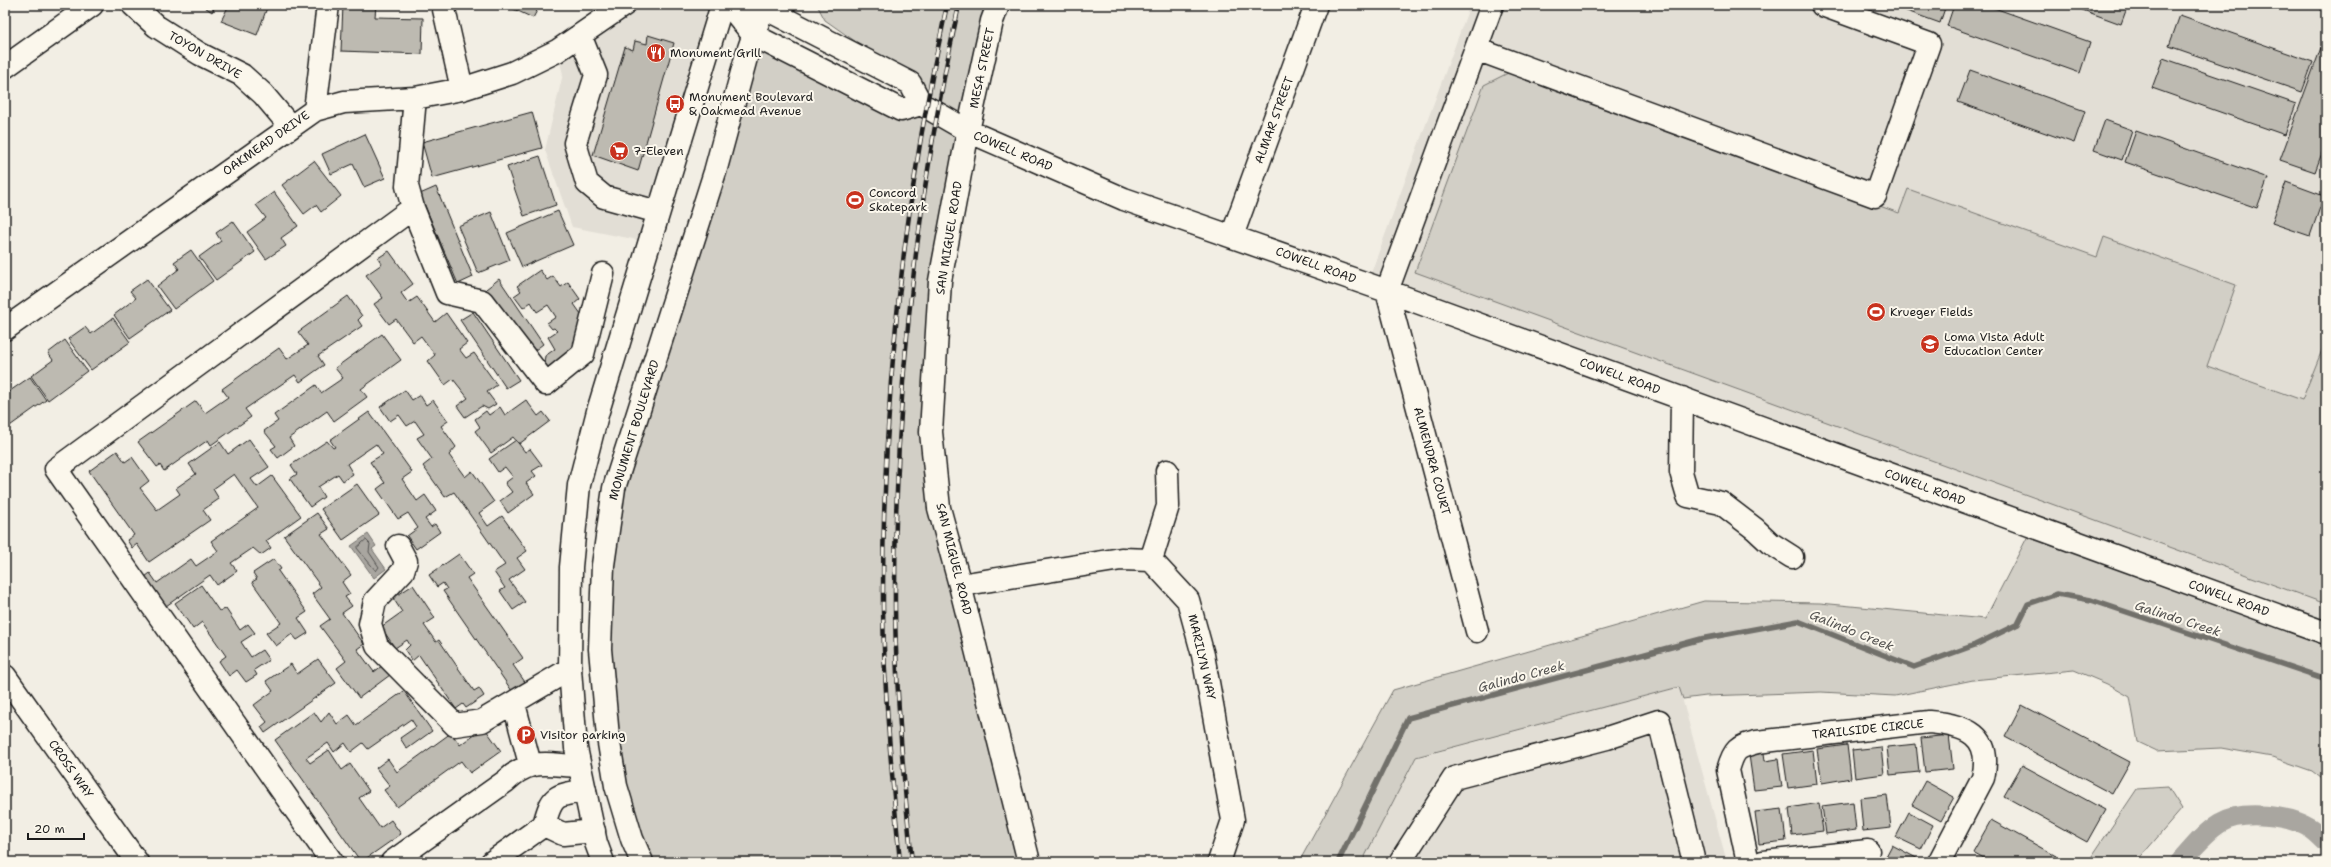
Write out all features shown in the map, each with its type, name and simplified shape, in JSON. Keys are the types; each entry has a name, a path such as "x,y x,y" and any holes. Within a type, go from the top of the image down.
{"street":[{"path":"5,67 92,5"},
{"name":"TOYON DRIVE","path":"133,5 156,26 200,54 242,75 263,94 290,126"},
{"path":"315,110 328,5"},
{"path":"443,5 462,90"},
{"name":"OAKMEAD DRIVE","path":"5,329 290,126 315,110 344,102 415,98 462,90 512,73 557,51 624,5"},
{"path":"604,862 594,831 576,748 570,669 571,567 580,485 598,411 722,5"},
{"path":"729,5 753,35 901,110 921,104 910,83 760,6"},
{"name":"MESA STREET","path":"968,131 992,21 998,5"},
{"name":"ALMAR STREET","path":"1232,236 1316,5"},
{"path":"1387,291 1492,5"},
{"path":"1476,49 1875,196 1930,44 1822,5"},
{"name":"MONUMENT BOULEVARD","path":"642,862 632,838 616,786 608,737 600,649 602,565 614,488 716,172 760,6"},
{"path":"580,35 596,75 575,143 587,183 604,197 658,212"},
{"path":"415,98 407,186 413,208 448,292 482,301 546,384 583,354 603,274"},
{"name":"COWELL ROAD","path":"921,104 968,131 1124,199 1387,291 2326,633"},
{"name":"SAN MIGUEL ROAD","path":"968,131 940,281 931,432 939,508 960,585 1029,862"},
{"path":"332,862 56,469 413,208"},
{"name":"ALMENDRA COURT","path":"1387,291 1477,631"},
{"path":"1682,398 1681,472 1688,496 1721,503 1755,529 1770,543 1792,557"},
{"path":"960,585 1121,559 1151,560 1168,506 1167,471"},
{"path":"398,546 406,561 403,571 375,601 370,624 377,646 455,725 482,721 514,704 570,669"},
{"name":"MARILYN WAY","path":"1151,560 1188,600 1203,655 1233,820 1219,862"},
{"name":"CROSS WAY","path":"5,676 137,862"},
{"path":"514,704 530,764"},
{"path":"1400,862 1414,838 1454,778 1607,738 1660,721 1694,862"},
{"name":"TRAILSIDE CIRCLE","path":"1748,862 1728,770 1731,758 1738,747 1757,742 1930,722 1954,724 1971,732 1983,745 1986,763 1983,778 1939,862"},
{"path":"392,862 506,781 517,771 530,764 580,766"},
{"path":"492,862 544,825 550,804 561,794 585,791"},
{"path":"544,825 563,834 594,831"},
{"path":"1763,862 1868,851"}],"shaded area":[{"path":"624,5 722,5 648,245 633,239 572,227 545,150 563,74 557,51"},
{"path":"817,5 998,5 968,131 931,432 1029,862 642,862 616,786 603,565 753,35 901,110 921,104 870,61 859,44 825,20"},
{"name":"Loma Vista Adult Education Center","path":"1470,5 2326,5 2326,633 1367,284"},
{"name":"Krueger Fields","path":"1510,72 1899,213 1908,189 2097,257 2104,237 2236,285 2207,366 2302,400 2326,340 2326,604 1415,272 1484,85"},
{"path":"2033,526 2326,633 2326,782 2312,771 2272,757 2221,748 2157,751 2138,742 2130,697 2107,684 2074,670 1973,680 1895,696 1821,692 1706,696 1683,699 1679,687 1416,757 1362,862 1299,862 1393,690 1704,601 1820,603 1985,619"},
{"path":"1679,687 1727,862 1362,862 1416,758"},
{"path":"2168,787 2182,809 2136,862 2088,862 2137,789"}],"water":[{"path":"368,534 376,546 372,549 386,569 374,578 351,546"}],"building":[{"path":"202,5 216,5 212,12"},
{"path":"229,5 268,5 257,35 221,21"},
{"path":"343,5 376,5 375,17 423,18 422,54 341,51"},
{"path":"505,5 540,5 533,18"},
{"path":"1890,5 1946,5 1940,23"},
{"path":"1954,5 1986,5 2090,42 2080,73 1947,26"},
{"path":"2069,5 2128,5 2121,24"},
{"path":"2180,15 2313,62 2302,92 2169,46"},
{"path":"2326,34 2326,142 2315,172 2280,160"},
{"path":"648,35 674,43 638,171 593,155 625,47 633,50 635,41 647,44"},
{"path":"2163,58 2296,104 2285,135 2152,88"},
{"path":"1970,70 2085,111 2074,143 1958,102"},
{"path":"532,112 542,148 432,178 422,142"},
{"path":"2105,120 2132,130 2122,160 2094,150"},
{"path":"2136,131 2268,178 2257,208 2125,162"},
{"path":"365,134 385,178 364,187 353,164 331,174 322,154"},
{"path":"540,156 556,205 524,216 507,167"},
{"path":"314,161 341,196 321,212 316,205 304,214 282,185"},
{"path":"2286,182 2324,196 2310,236 2272,223"},
{"path":"436,187 473,277 458,284 420,194"},
{"path":"274,192 298,226 281,238 286,246 266,259 247,232 266,218 256,205"},
{"path":"558,211 573,245 522,267 507,233"},
{"path":"491,212 510,260 478,273 458,226"},
{"path":"233,221 255,252 216,280 199,257 221,241 216,233"},
{"path":"191,250 213,281 174,309 157,286 179,269 174,262"},
{"path":"389,251 413,284 401,293 408,303 417,297 435,322 446,313 467,343 459,349 466,358 474,353 497,385 487,392 496,404 488,409 482,406 465,417 457,406 468,398 453,379 445,385 428,361 435,355 421,336 413,342 396,319 389,324 374,304 383,298 366,275 382,264 378,258"},
{"path":"540,270 547,280 553,276 561,287 568,282 580,299 574,304 586,321 584,334 573,342 579,351 551,372 544,362 545,356 555,349 548,337 557,331 554,328 552,329 547,323 556,317 548,305 537,312 531,302 523,308 514,296 521,291 517,286"},
{"path":"147,279 170,310 130,338 114,315 136,298 130,291"},
{"path":"499,279 543,344 530,354 486,289"},
{"path":"348,296 362,316 358,320 362,326 318,356 324,365 300,382 295,375 245,409 251,417 211,445 208,440 164,471 160,465 157,467 138,442 196,401 205,413 228,397 222,389 279,348 287,359 308,345 298,332"},
{"path":"473,312 519,380 506,388 460,320"},
{"path":"113,318 130,342 91,370 68,339 85,327 91,334"},
{"path":"382,334 401,360 361,389 367,397 334,421 327,411 289,438 294,446 278,458 271,449 276,446 264,431 278,421 274,415 316,385 321,393 343,378 335,368"},
{"path":"65,340 87,371 48,400 31,376 53,360 48,353"},
{"path":"30,377 46,400 7,428 5,425 5,390 7,393"},
{"path":"405,390 412,400 420,395 426,405 433,400 448,421 441,426 456,447 449,455 465,477 472,471 494,502 479,513 488,526 502,516 527,551 517,558 525,569 509,580 525,602 513,610 500,591 505,588 494,572 505,565 454,492 445,497 423,466 432,459 417,438 424,434 415,421 407,426 399,415 390,421 380,407"},
{"path":"526,400 538,416 543,412 550,421 519,444 513,437 491,453 475,431 480,427 475,419 486,411 489,415 500,407 505,415"},
{"path":"369,412 412,472 402,479 417,501 425,495 436,511 425,519 431,527 435,524 440,532 416,549 407,536 418,528 408,513 398,519 377,489 385,483 370,462 383,454 376,444 347,464 353,474 343,481 338,474 318,487 324,497 310,507 290,479 297,474 291,465 327,441 333,448 335,447 330,440"},
{"path":"249,439 269,467 251,479 257,487 272,476 301,516 266,541 271,548 261,555 253,548 231,563 237,571 217,585 210,575 166,606 145,577 150,573 157,583 191,559 196,566 218,551 211,541 258,508 234,474 213,489 219,499 203,510 210,520 149,562 137,544 132,548 127,540 134,535 89,471 117,451 125,462 132,457 149,481 140,488 157,510 180,494 176,488 196,474 189,464 220,442 228,454"},
{"path":"516,440 525,452 530,449 542,465 532,471 536,476 526,483 534,494 508,513 500,501 512,492 505,483 513,477 505,467 498,472 489,459"},
{"path":"357,484 379,515 343,540 321,509"},
{"path":"317,513 329,529 321,534 351,575 342,582 350,594 345,597 352,606 342,613 364,644 357,649 374,672 383,665 390,675 359,698 337,668 346,661 320,626 330,619 312,594 321,587 284,536"},
{"path":"459,554 473,574 467,578 523,658 513,665 525,682 512,691 443,591 447,589 443,583 437,587 429,575"},
{"path":"274,559 281,569 278,571 307,612 298,618 308,633 297,640 292,634 276,646 266,633 281,623 252,582 257,579 253,573"},
{"path":"201,585 219,611 226,609 240,630 248,624 255,633 241,642 251,657 262,650 269,660 254,670 257,675 246,682 237,670 229,676 219,661 226,656 202,622 193,629 175,603"},
{"path":"413,585 435,618 424,625 436,642 439,640 474,691 479,688 484,696 466,708 463,704 456,709 419,655 412,661 405,650 410,645 407,640 395,648 381,627 402,612 393,598"},
{"path":"318,659 336,683 265,733 261,727 267,722 254,705 273,691 266,681 291,664 297,674"},
{"path":"404,691 432,731 407,749 400,738 416,727 411,719 368,749 363,743 351,752 345,743 334,752 328,743 306,758 310,763 329,750 342,770 350,764 369,791 359,798 380,828 391,820 401,834 361,862 275,740 314,712 321,722 329,712 337,724 349,715 356,725"},
{"path":"2022,705 2130,762 2112,794 2005,737"},
{"path":"484,727 501,751 470,773 461,761 397,807 384,790 390,786 376,768 388,759 397,772 451,733 460,745"},
{"path":"1949,735 1953,769 1925,772 1921,738"},
{"path":"1916,744 1919,772 1890,775 1887,747"},
{"path":"1847,745 1851,778 1822,783 1817,749"},
{"path":"1881,747 1884,774 1855,778 1852,750"},
{"path":"1813,750 1817,784 1788,788 1783,754"},
{"path":"1764,753 1765,761 1778,759 1782,787 1754,790 1749,755"},
{"path":"2022,765 2105,810 2087,842 2004,796"},
{"path":"1925,781 1954,797 1941,821 1912,805"},
{"path":"1887,795 1891,828 1863,831 1860,798"},
{"path":"1853,802 1856,830 1826,834 1822,806"},
{"path":"1819,803 1823,831 1792,835 1789,808"},
{"path":"1782,809 1786,841 1759,844 1755,812"},
{"path":"1909,812 1933,825 1921,849 1896,837"},
{"path":"1991,820 2056,856 2052,862 1991,862 1973,852"},
{"path":"1892,845 1922,861 1883,862"}],"waterway":[{"name":"Galindo Creek","path":"1338,862 1408,718 1701,639 1798,621 1914,667 1975,645 2018,624 2028,604 2057,594 2091,600 2326,679"},
{"path":"2180,862 2198,841 2214,827 2229,819 2240,816 2252,815 2278,817 2290,820 2310,828 2326,842"}],"railway":[{"path":"900,862 885,671 883,607 886,455 898,304 907,229 918,154 947,5"},
{"path":"912,862 900,734 897,671 895,607 898,455 910,304 919,229 930,154 959,5"}],"place":[{"name":"Monument Grill","path":"656,53"},
{"name":"Monument Boulevard & Oakmead Avenue","path":"675,104"},
{"name":"7-Eleven","path":"619,151"},
{"name":"Concord Skatepark","path":"855,200"},
{"name":"Krueger Fields","path":"1876,312"},
{"name":"Loma Vista Adult Education Center","path":"1930,344"},
{"name":"Visitor parking","path":"526,735"}]}
